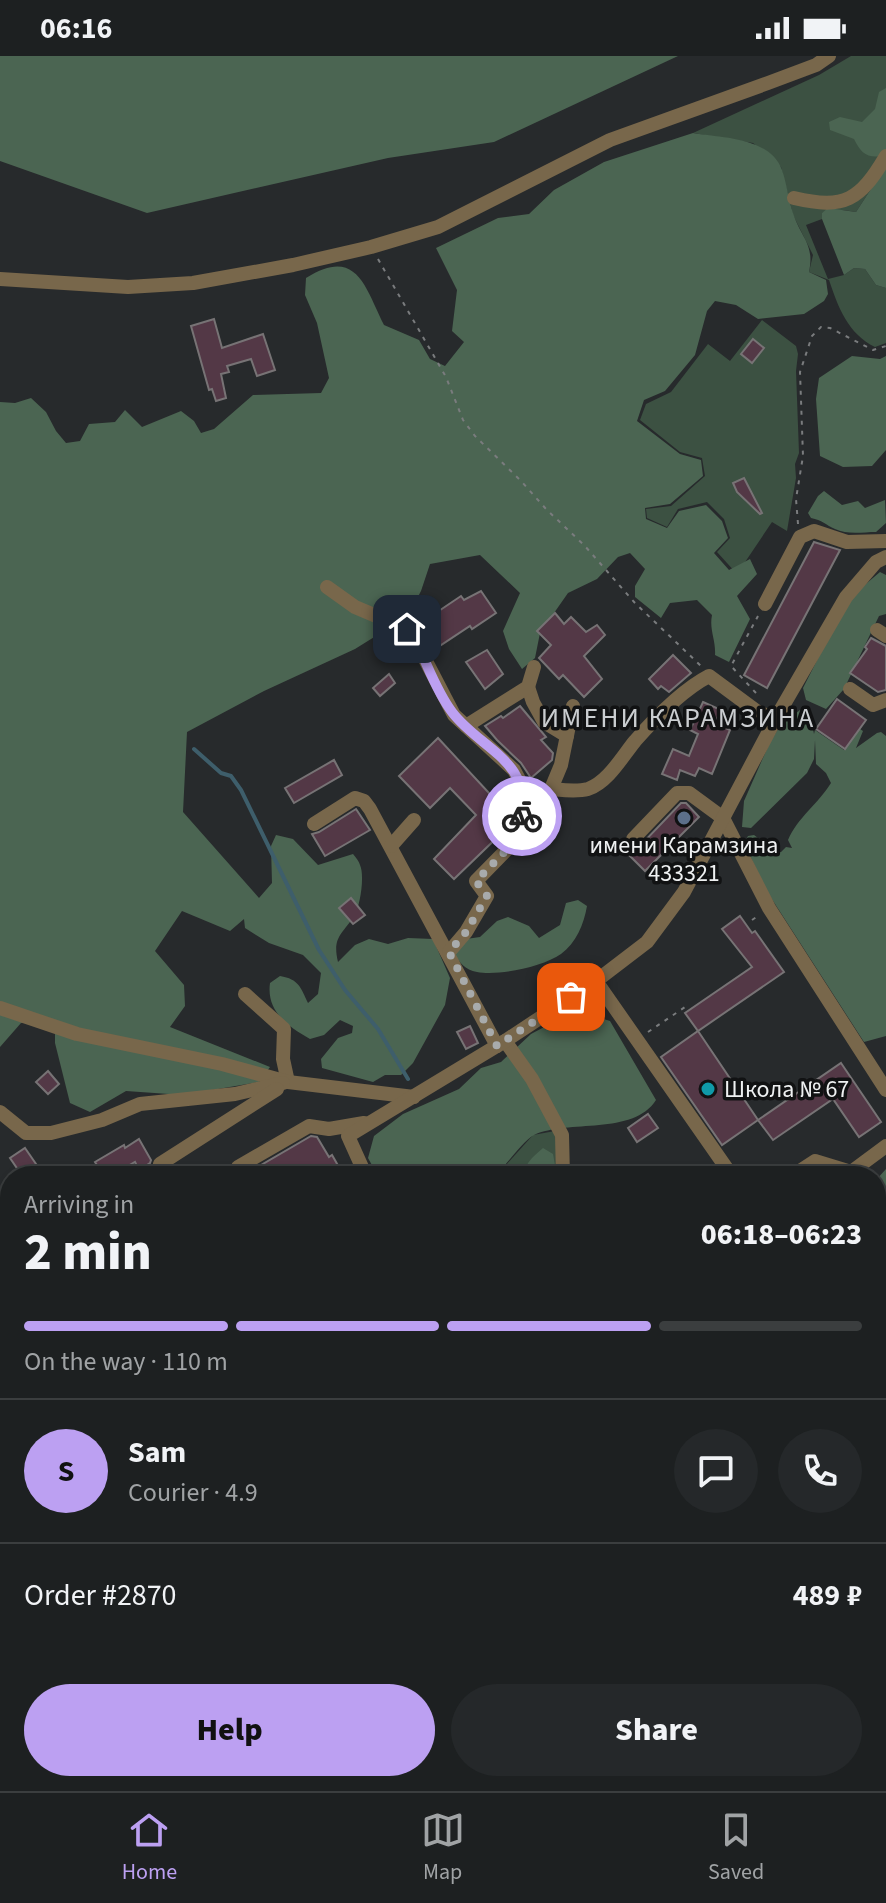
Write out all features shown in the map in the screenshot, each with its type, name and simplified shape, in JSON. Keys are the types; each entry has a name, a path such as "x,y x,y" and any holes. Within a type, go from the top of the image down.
{"street":[{"path":"0,279 128,287 193,283 371,247 438,227 610,140 780,79 816,65 829,56"},
{"path":"794,198 827,203 854,196 869,185 886,156"},
{"path":"765,604 800,537 814,531 847,542 886,541"},
{"path":"362,1166 348,1136 501,1043 596,981 647,942 684,892 776,718 846,597 876,562 886,557"},
{"path":"327,587 355,607 407,629 446,704 514,770 522,785 524,808 518,838 476,881 487,896 466,932 449,952"},
{"path":"466,726 528,687 534,667"},
{"path":"551,789 573,791 591,788 693,684 709,676 759,713 776,718"},
{"path":"528,687 544,722 567,736"},
{"path":"850,689 873,705 886,700"},
{"path":"524,808 551,789 561,765 573,706"},
{"path":"633,839 677,793 689,793 723,818 767,906 886,1090"},
{"path":"314,824 355,798 364,801 370,809 501,1043 532,1079 562,1135 563,1166"},
{"path":"391,846 414,820"},
{"path":"596,981 725,1166"},
{"path":"245,994 284,1029 283,1059 288,1082"},
{"path":"0,1008 77,1034 222,1064 288,1082 415,1097"},
{"path":"0,1112 26,1133 51,1133 102,1120 140,1104 235,1094 288,1082"},
{"path":"160,1164 288,1082"},
{"path":"240,1166 309,1126 329,1129 372,1121"},
{"path":"862,1166 886,1146"},
{"path":"807,1166 815,1161 829,1166"}],"path":[{"path":"376,256 440,367 463,420 475,436 709,676"},
{"path":"800,537 796,499 803,456 800,372 812,336 821,327 830,328 873,350 886,346"},
{"path":"761,698 731,666 765,604"},
{"path":"637,1040 688,1005"}],"green space":[{"path":"0,56 678,56 494,142 388,158 147,213 0,161"},
{"path":"851,56 886,56 886,166 856,212 822,213 822,219 806,225 828,279 844,275 854,268 865,269 876,285 886,288 886,343 875,347 851,327 840,310 829,280 809,272 813,255 793,215 781,167 753,143 693,133 819,75"},
{"path":"886,88 886,150 882,156 868,155 854,139 830,130 829,122 840,117 862,122 875,109 879,92"},
{"path":"693,133 744,141 767,151 776,159 784,175 793,213 809,248 809,272 826,280 828,294 824,301 804,314 758,319 736,305 715,301 707,311 695,355 665,391 644,400 637,421 680,454 701,460 703,476 670,504 645,508 646,519 667,528 679,511 706,505 722,521 728,538 714,553 729,570 750,559 757,574 737,596 750,619 729,662 715,655 712,615 697,600 670,603 661,618 635,597 635,586 645,569 630,553 618,557 597,579 568,593 540,633 535,658 522,669 509,649 503,631 520,593 480,555 430,564 408,616 355,649 264,691 187,732 183,812 259,898 272,883 271,846 276,835 293,839 318,865 353,854 361,870 361,891 356,912 337,941 338,962 355,945 369,939 388,944 408,938 433,939 450,978 445,1005 413,1063 401,1075 385,1075 373,1082 322,1068 321,1059 338,1038 352,1033 353,1026 340,1020 324,1035 310,1039 281,1017 275,1010 270,993 270,983 280,976 286,977 298,985 308,1003 318,994 321,973 303,955 269,943 245,928 244,919 230,931 182,911 155,951 184,985 185,1006 170,1027 270,1067 259,1082 183,1095 126,1091 90,1112 70,1103 55,1043 55,1020 21,1023 0,1047 0,402 15,403 31,398 46,412 66,443 80,441 89,424 115,422 125,410 142,427 181,411 194,421 201,433 214,429 253,395 321,393 329,378 317,323 305,295 306,278 337,266 357,275 384,325 419,340 430,359 445,366 464,342 452,331 457,290 436,248 498,218 529,214 554,190 604,162"},
{"path":"886,166 886,288 876,285 865,269 854,268 844,275 822,213 828,208 856,212"},
{"path":"762,320 796,346 799,453 787,531 772,522 737,574 717,552 730,538 724,519 707,502 678,509 667,527 647,518 646,509 671,506 705,476 702,458 680,452 640,420 646,404 671,392 708,344 730,361"},
{"path":"852,356 880,359 886,356 886,450 872,466 843,467 820,456 816,399 819,378"},
{"path":"824,491 842,505 858,501 865,508 885,500 886,523 876,532 850,533 811,518 808,513"},
{"path":"880,572 886,575 886,614 879,616 844,689 826,709 806,700 803,688 848,599"},
{"path":"800,710 810,715 814,734 815,730 844,750 860,729 863,731 856,748 877,733 886,736 886,1036 864,1042 766,890 744,843 748,836 754,835 766,844 766,851 781,852 786,847 792,848 788,840 792,832 831,783 816,764 815,740 814,759 807,773 751,828 742,827 744,801 770,742 780,726"},
{"path":"578,900 587,906 581,926 571,944 553,959 520,969 486,973 466,967 454,953 466,939 480,937 497,921 508,917 529,926 539,938 560,925 566,903"},
{"path":"580,1008 610,1021 656,1100 646,1111 616,1123 548,1130 534,1135 505,1166 372,1166 368,1158 374,1136 403,1114 459,1089 481,1068 501,1062 531,1034"},
{"path":"555,1131 558,1166 505,1166 533,1135"},
{"path":"543,1148 553,1154 555,1166 527,1166"}],"building":[{"path":"214,319 222,348 263,334 275,370 257,376 251,359 227,366 229,372 221,374 226,398 216,401 212,389 209,390 191,326"},
{"path":"753,339 764,348 752,363 741,354"},
{"path":"744,478 760,514 737,492 733,483"},
{"path":"814,542 840,550 767,688 744,675"},
{"path":"481,591 496,613 435,649 422,629 427,625 424,621 461,596 464,600"},
{"path":"555,613 564,624 571,617 586,632 597,625 605,635 584,656 602,679 584,697 563,675 559,679 539,658 551,645 537,631"},
{"path":"871,638 886,646 886,690 878,692 850,673"},
{"path":"487,650 503,674 485,689 466,662"},
{"path":"673,655 691,673 669,692 661,686 658,689 649,679"},
{"path":"389,674 395,683 380,696 373,688"},
{"path":"837,699 866,720 845,749 816,729"},
{"path":"703,702 721,710 715,723 730,730 712,774 699,768 695,776 680,770 677,780 662,774 673,749 689,756 698,734 690,730"},
{"path":"520,706 546,737 541,740 553,753 552,760 531,778 521,763 485,726"},
{"path":"438,738 501,806 503,804 513,814 510,825 454,879 434,859 476,815 450,788 430,808 399,776"},
{"path":"334,760 342,775 294,803 285,788"},
{"path":"681,803 686,803 699,817 645,871 626,852 640,846"},
{"path":"356,809 370,830 325,856 312,834"},
{"path":"351,898 365,915 353,924 339,908"},
{"path":"740,916 752,933 755,931 784,972 698,1031 685,1013 752,967 722,929"},
{"path":"470,1026 478,1043 466,1049 457,1032"},
{"name":"Школа № 67","path":"698,1031 758,1120 722,1145 661,1057"},
{"path":"841,1063 881,1122 859,1137 833,1099 773,1140 758,1120"},
{"path":"48,1071 59,1084 48,1094 36,1082"},
{"path":"648,1114 658,1128 637,1142 628,1128"},
{"path":"311,1136 317,1137 338,1166 259,1166"},
{"path":"139,1139 150,1163 145,1166 137,1166 135,1162 128,1166 98,1166 95,1162 124,1145 125,1148"},
{"path":"25,1148 36,1164 16,1166 10,1158"}],"waterway":[{"path":"194,749 221,773 231,776 241,790 319,950 345,990 378,1029 408,1079"}],"way so far":[{"path":"522,816 518,838 476,881 487,896 466,932 449,952 497,1046 571,997"}],"place":[{"name":"имени Карамзина 433321","path":"684,818"},
{"name":"Школа № 67","path":"708,1089"}],"district":[{"name":"ИМЕНИ КАРАМЗИНА","path":"678,717"}],"route":[{"path":"407,629 454,715 514,770 522,785 522,816"}]}
